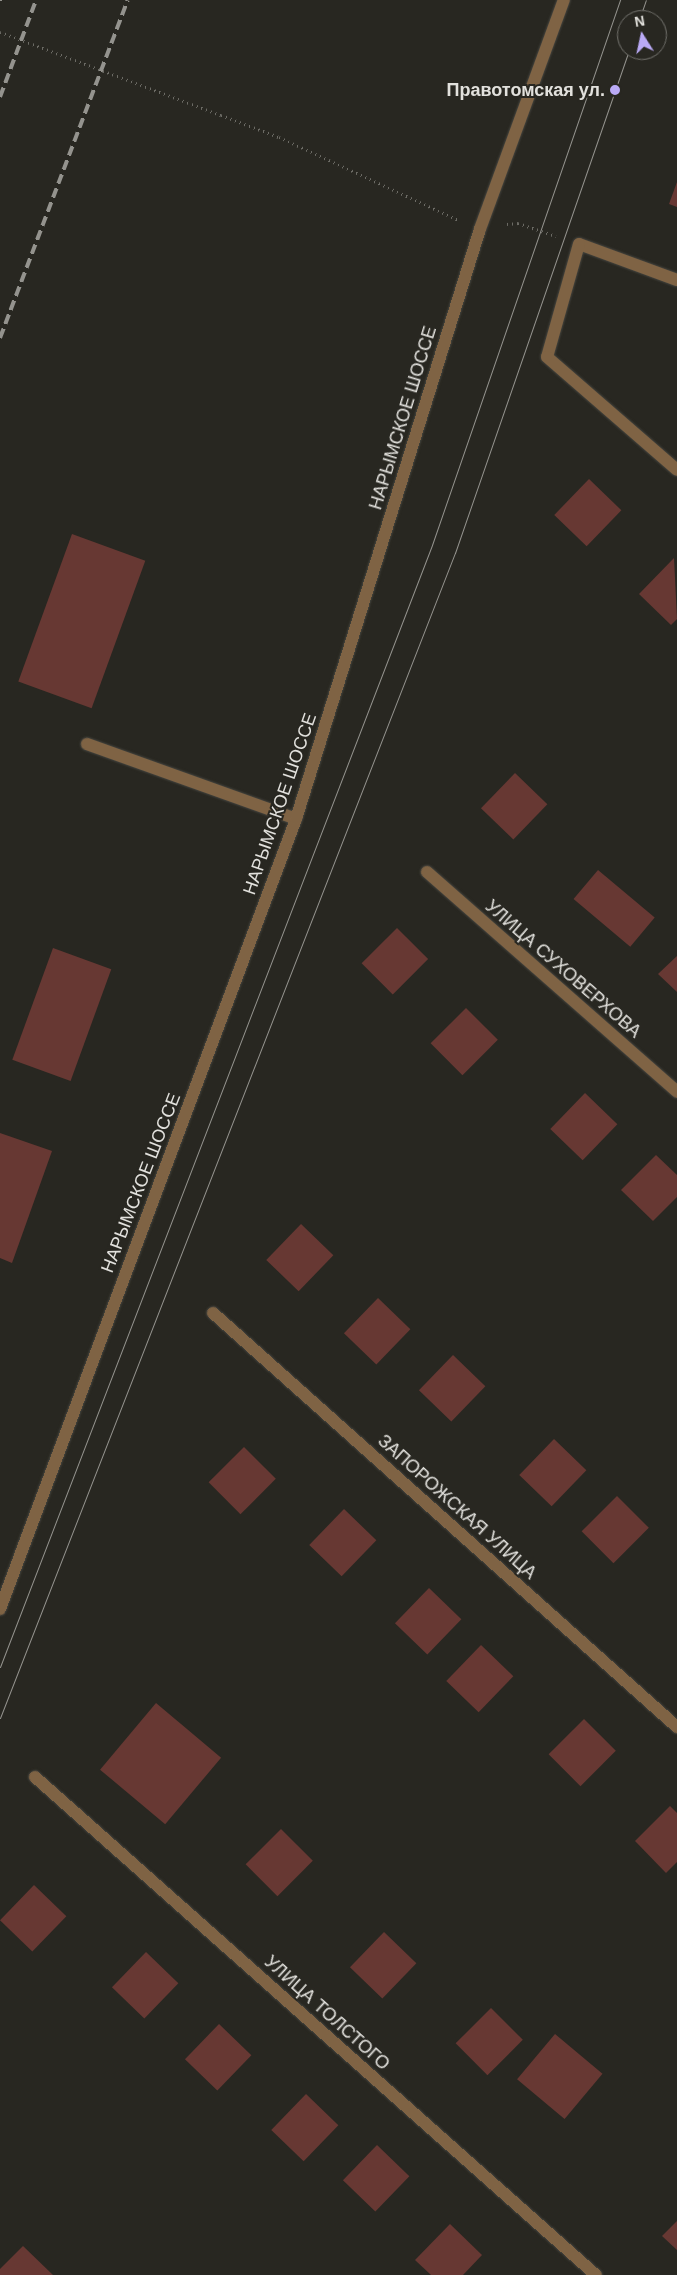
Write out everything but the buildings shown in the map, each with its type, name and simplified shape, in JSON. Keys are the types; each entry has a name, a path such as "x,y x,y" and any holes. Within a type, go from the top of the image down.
{"street":[{"name":"НАРЫМСКОЕ ШОССЕ","path":"0,1609 296,819 480,229 564,0"},
{"path":"677,280 579,244 547,357 677,470"},
{"path":"87,744 296,819"},
{"name":"УЛИЦА СУХОВЕРХОВА","path":"427,872 677,1092"},
{"name":"ЗАПОРОЖСКАЯ УЛИЦА","path":"213,1313 677,1727"},
{"name":"УЛИЦА ТОЛСТОГО","path":"35,1777 596,2275"}],"path":[{"path":"0,32 279,137 480,229 518,222 579,244"}],"tram line":[{"path":"0,1667 432,545 620,0"},
{"path":"642,10 646,0"},
{"path":"0,1718 455,553 626,60"}],"railway":[{"path":"0,97 36,0"},
{"path":"0,338 128,0"}],"place":[{"name":"Правотомская ул.","path":"615,90"}]}
